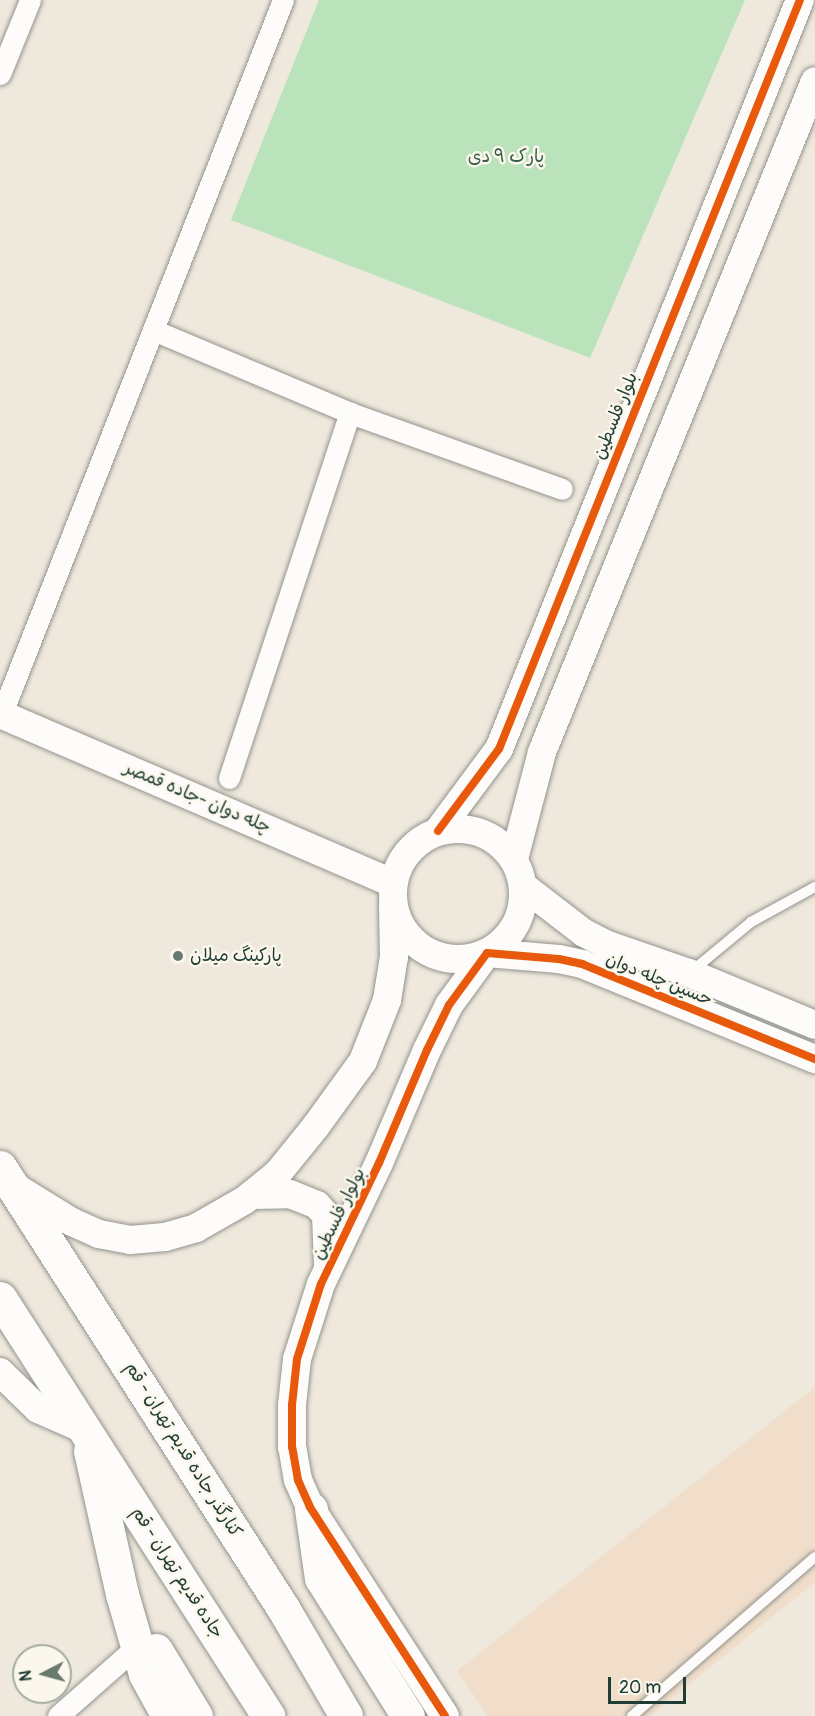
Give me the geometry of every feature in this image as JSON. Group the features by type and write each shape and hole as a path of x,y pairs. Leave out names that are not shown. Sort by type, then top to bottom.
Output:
{"highway":[{"name":"کنارگذر جاده قدیم تهران - قم","path":"8,1177 283,1608 346,1716"},
{"name":"جاده قدیم تهران - قم","path":"0,1298 268,1716"},
{"path":"86,1430 122,1594 145,1674 168,1716"},
{"path":"310,1508 321,1578 408,1716"},
{"path":"122,1594 196,1716"}],"street":[{"path":"0,74 30,0"},
{"path":"1,716 283,0"},
{"name":"بلوار فلسطین","path":"438,831 499,749 800,0"},
{"path":"514,859 542,752 815,81"},
{"path":"714,214 757,224"},
{"path":"153,330 350,413 562,489"},
{"path":"229,778 350,413"},
{"name":"چله دوان -جاده قمصر","path":"1,716 393,894"},
{"path":"8,1177 72,1222 99,1234 129,1240 165,1237 196,1228 251,1195 284,1165 363,1061 387,1000 394,957 393,894 404,856 425,837 438,831 452,828 481,832 505,848 514,859 523,886 521,910 511,932 487,953 458,960 429,952 405,933 393,894"},
{"name":"حسین چله دوان","path":"523,886 584,933 636,956 689,973 815,1025"},
{"name":"حسین چله دوان","path":"487,953 538,956 582,964 815,1059"},
{"name":"بولوار فلسطین","path":"445,1716 310,1508 298,1480 292,1447 292,1405 297,1359 328,1269 380,1163 449,1005 487,953"},
{"path":"674,1002 689,973"},
{"path":"251,1195 290,1194 317,1205 326,1215 328,1269"},
{"path":"0,1372 38,1409 86,1430"},
{"path":"58,1716 137,1646"}],"lane":[{"path":"689,973 751,922 815,887"},
{"path":"632,1716 815,1557"}],"shaded area":[{"path":"815,1387 815,1582 650,1716 488,1716 457,1671"}],"green space":[{"name":"پارک ۹ دی","path":"319,0 745,0 590,358 231,220"}],"cycle path":[{"path":"438,831 499,749 800,0"},
{"path":"445,1716 310,1507 298,1480 292,1447 292,1405 297,1359 321,1284 379,1163 427,1050 449,1005 487,953 559,959 582,964 815,1059"}],"place":[{"name":"پارکینگ میلان","path":"178,956"}]}
